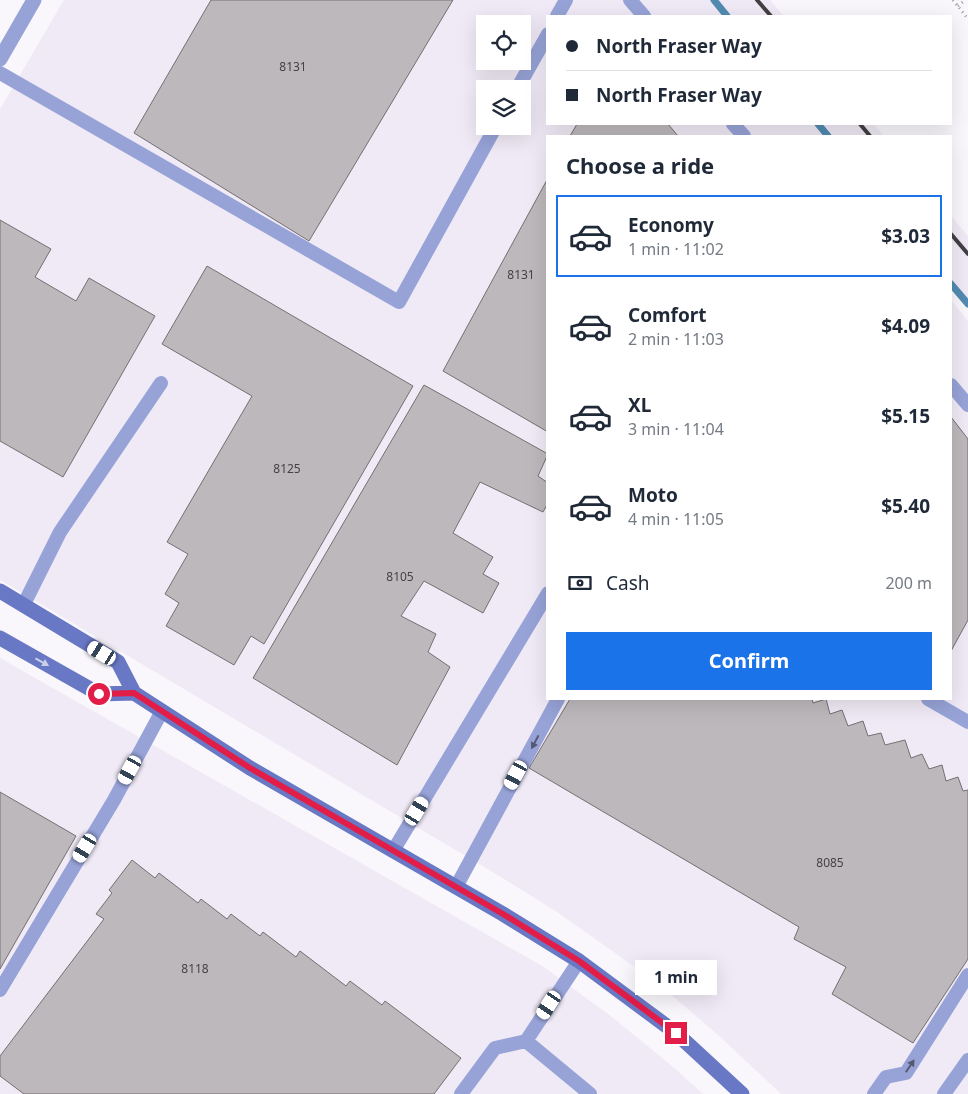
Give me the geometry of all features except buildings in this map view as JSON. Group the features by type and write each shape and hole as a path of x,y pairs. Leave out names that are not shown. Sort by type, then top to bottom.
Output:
{"street":[{"path":"0,59 34,0"},
{"path":"0,591 118,662 134,693 250,768 393,850 579,961 676,1033 742,1094"},
{"path":"0,638 99,694 134,693"}],"lane":[{"path":"558,15 566,0"},
{"path":"630,0 643,15"},
{"path":"522,80 546,38"},
{"path":"0,73 399,302 491,135"},
{"path":"734,125 743,135"},
{"path":"24,604 60,532 161,383"},
{"path":"952,386 968,405"},
{"path":"393,850 546,596"},
{"path":"456,887 557,700"},
{"path":"930,700 968,722"},
{"path":"0,990 114,800 162,711"},
{"path":"460,1094 495,1048 526,1041 579,961"},
{"path":"874,1094 886,1078 906,1073 968,974"},
{"path":"526,1041 590,1094"},
{"path":"944,1094 968,1060"}],"path":[{"path":"953,0 968,18"},
{"path":"958,6 965,0"}],"shaded area":[{"path":"64,0 716,0 728,15 546,15 546,125 814,125 822,135 546,135 546,700 952,700 952,301 968,321 968,1094 781,1094 718,1035 656,982 557,912 0,580 0,109"},
{"path":"718,0 770,0 783,15 730,15"},
{"path":"821,125 875,125 883,135 829,135"},
{"path":"952,217 968,236 968,303 952,284"},
{"path":"0,658 544,967 612,1017 703,1094 0,1094"}],"waterway":[{"path":"714,0 726,15"},
{"path":"819,125 827,135"},
{"path":"952,285 968,304"}],"railway":[{"path":"757,0 770,15"},
{"path":"861,125 869,135"},
{"path":"952,235 968,254"}],"route":[{"path":"99,694 134,693 250,768 503,914 579,961 676,1033"}]}
